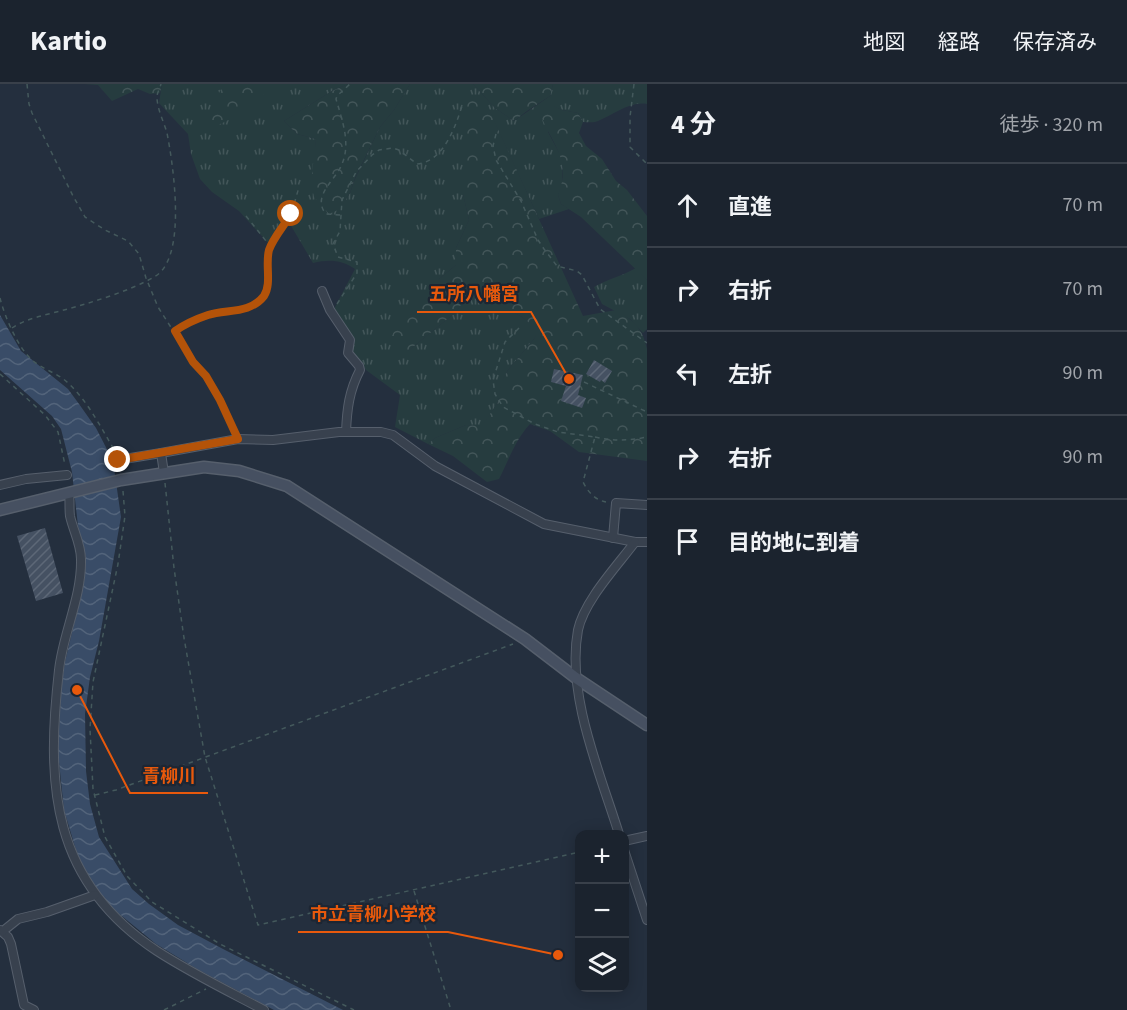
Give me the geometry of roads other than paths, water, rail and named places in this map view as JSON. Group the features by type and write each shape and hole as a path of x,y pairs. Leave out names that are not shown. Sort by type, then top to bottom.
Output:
{"street":[{"path":"322,291 350,340 348,353 360,370 351,387 346,432"},
{"path":"118,460 238,439 273,440 346,432 381,432 393,435 435,466 544,524 635,542 647,542"},
{"path":"161,453 164,473"},
{"path":"0,510 117,481 204,467 239,471 287,486 525,639 576,678 647,725"},
{"path":"0,485 26,479 67,475"},
{"path":"73,492 70,516 82,557 80,580 59,666 54,723 54,772 63,830 73,857 95,895 112,914 155,949 264,1010"},
{"path":"613,538 616,503 647,505"},
{"path":"619,830 580,709 576,678 578,629 594,596 635,542"},
{"path":"629,840 647,836"},
{"path":"629,865 647,920"},
{"path":"34,1010 24,1007 11,944 1,930 18,919 47,912 95,895"}],"water":[{"path":"0,315 21,351 68,389 96,428 113,461 121,517 85,714 86,771 90,804 99,837 132,889 178,925 343,1010 274,1010 197,969 156,944 112,908 101,897 79,860 64,810 58,752 61,689 84,582 86,558 78,526 72,472 61,429 52,416 0,370"}],"place":[{"name":"五所八幡宮","path":"569,379"},
{"name":"青柳川","path":"77,690"},
{"name":"市立青柳小学校","path":"558,955"}]}
